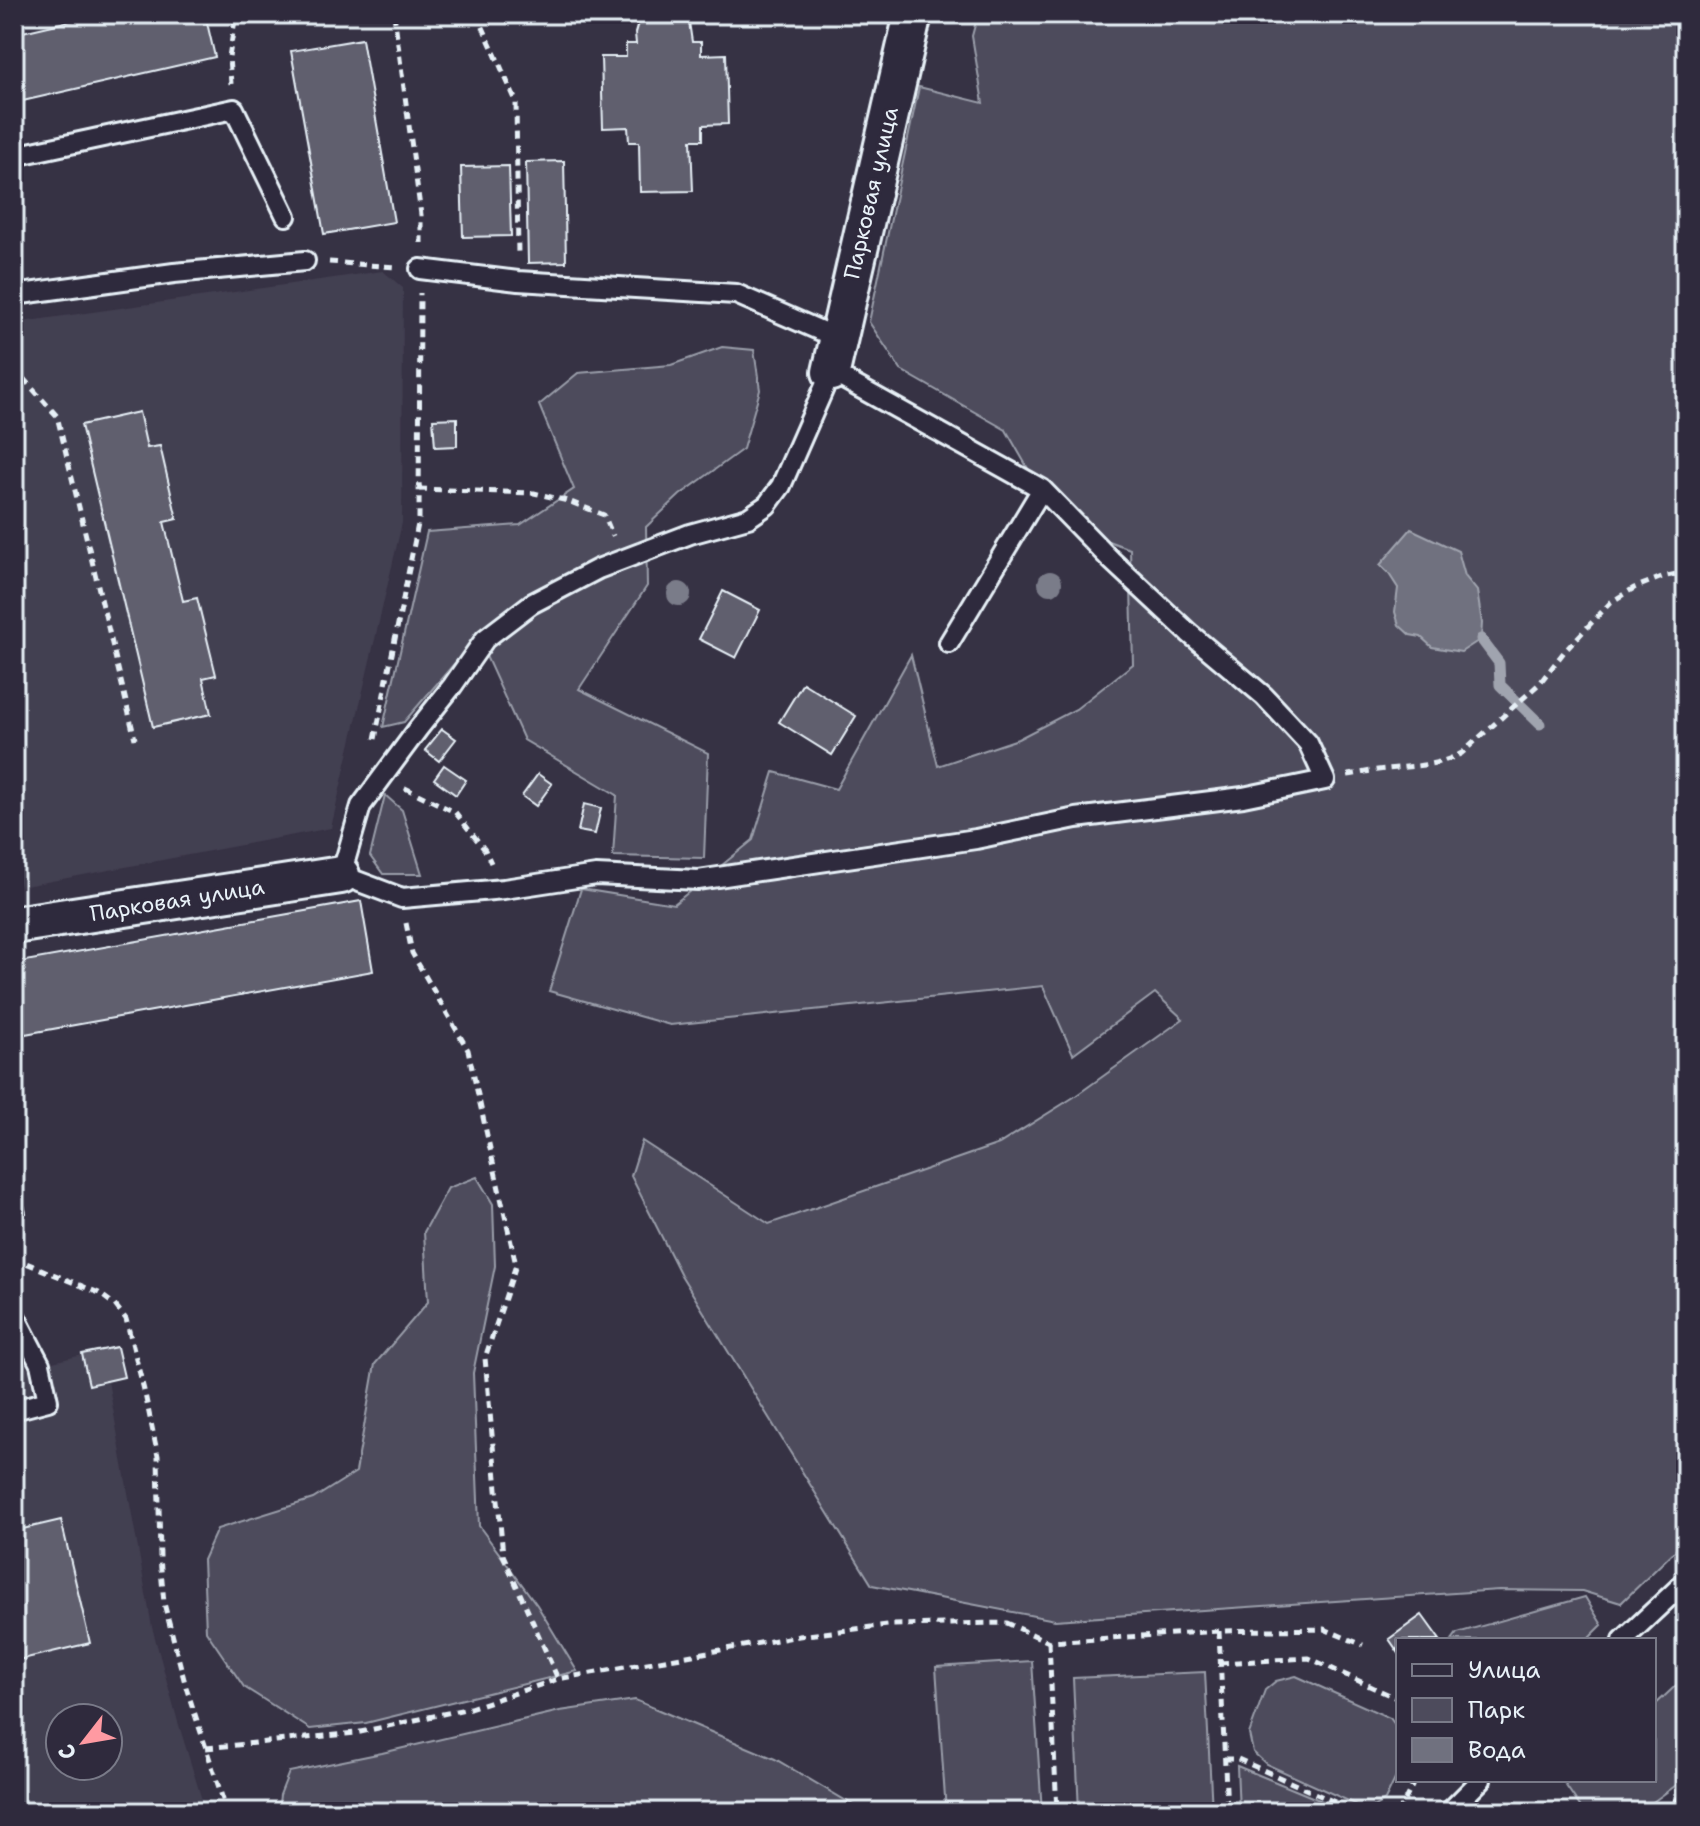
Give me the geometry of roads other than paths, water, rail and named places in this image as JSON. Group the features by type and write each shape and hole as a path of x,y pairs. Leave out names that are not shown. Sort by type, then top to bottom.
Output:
{"street":[{"name":"Парковая улица","path":"834,355 913,14"},
{"name":"Парковая улица","path":"14,925 341,875"}],"lane":[{"path":"14,156 234,109 286,216"},
{"path":"14,295 174,273 305,261"},
{"path":"420,269 518,281 736,294 834,355 1042,489 1111,560 1189,633 1264,696 1308,743 1325,780 1243,797 1076,818 976,839 698,880 596,875 504,889 402,898 341,875 361,806 485,639 531,604 598,569 690,534 748,518 767,505 781,486 834,355"},
{"path":"949,643 1042,489"},
{"path":"14,1314 40,1364 48,1401 14,1410"},
{"path":"1625,1638 1686,1581"},
{"path":"1449,1812 1479,1782"}],"water":[{"path":"1411,529 1458,551 1465,576 1477,591 1481,639 1461,652 1432,647 1399,625 1395,612 1398,588 1380,565"}],"waterway":[{"path":"1481,639 1499,663 1500,685 1540,724"}]}
